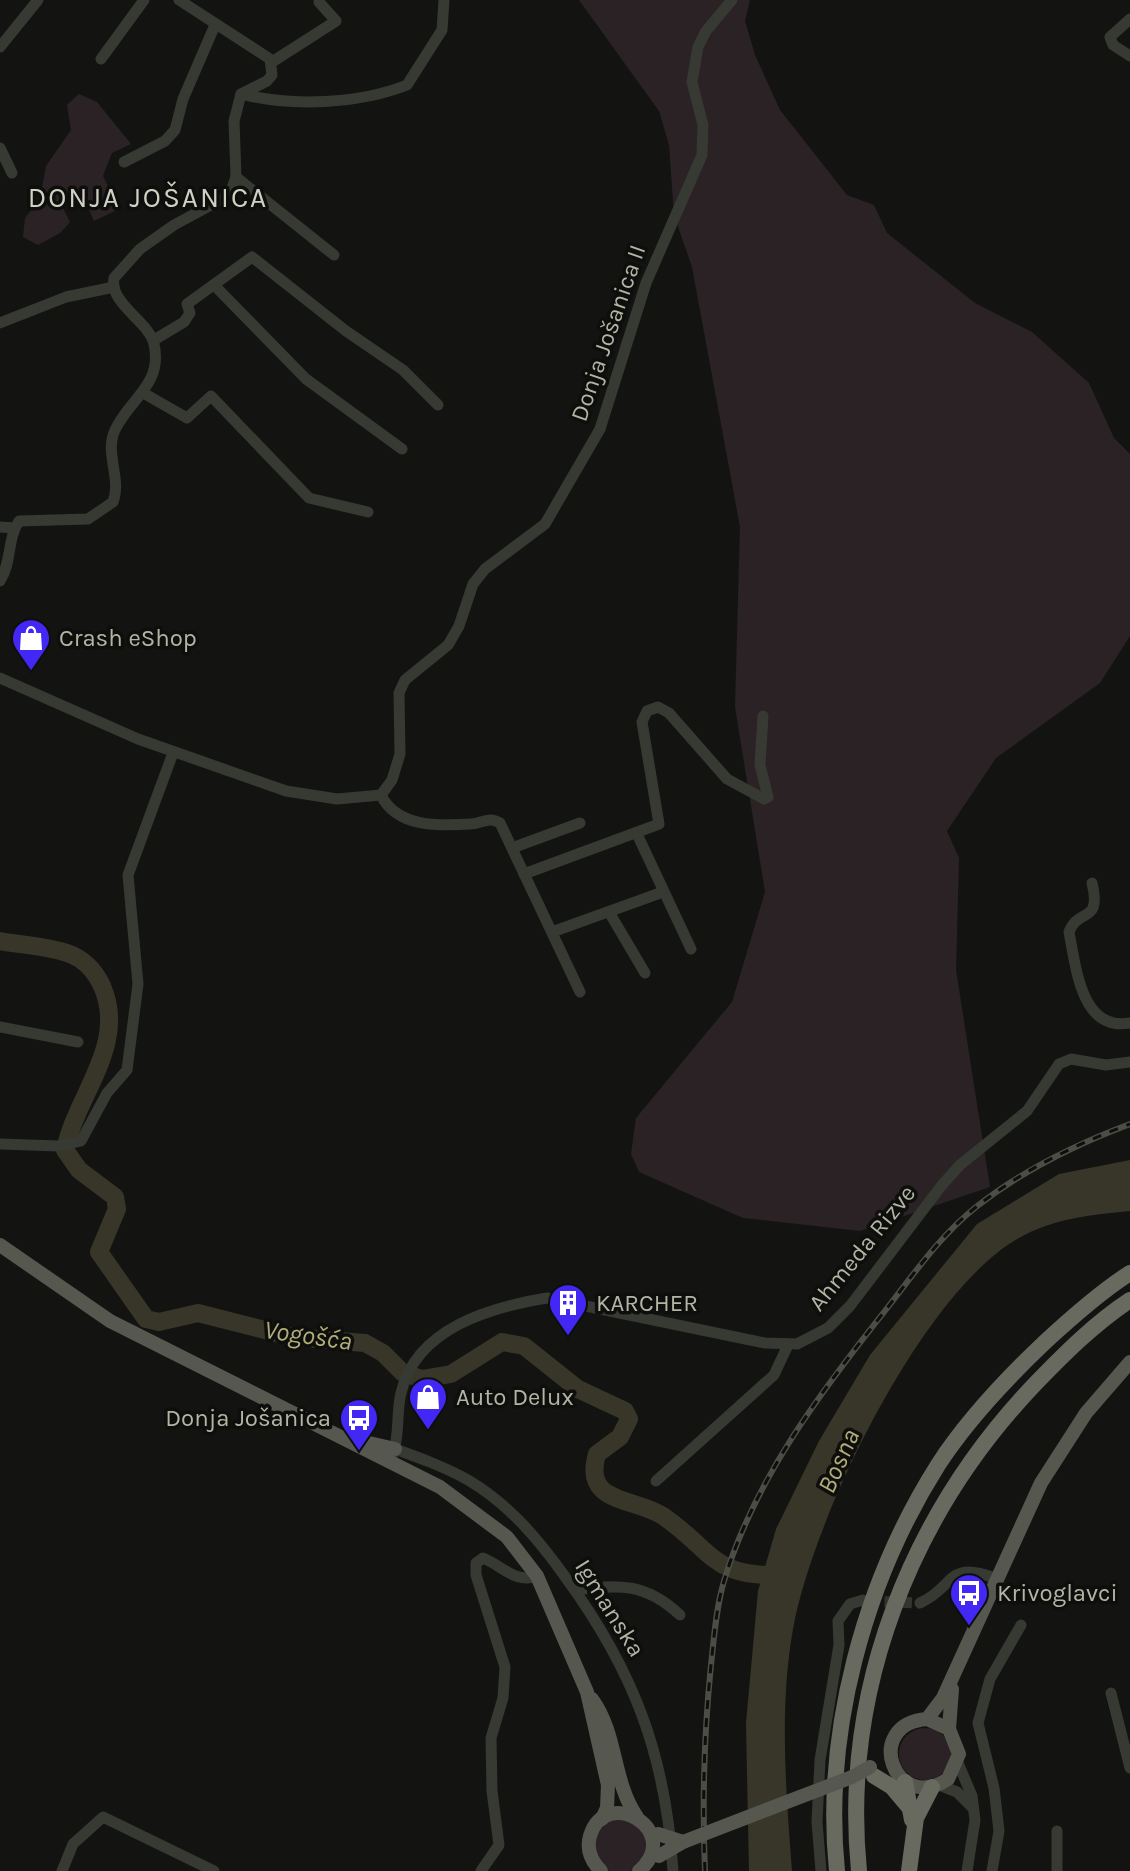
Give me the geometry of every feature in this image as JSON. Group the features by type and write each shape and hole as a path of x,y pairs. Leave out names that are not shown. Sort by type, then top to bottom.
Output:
{"highway":[{"path":"837,1871 841,1735 854,1663 872,1602 905,1526 938,1465 1007,1380 1065,1324 1130,1273"},
{"path":"859,1871 856,1792 862,1742 877,1662 903,1583 965,1466 997,1425 1062,1356 1130,1300"},
{"path":"872,1773 900,1794 911,1813"},
{"path":"902,1780 911,1813 912,1838"},
{"path":"909,1871 918,1810 936,1786"}],"main road":[{"path":"0,1245 110,1321 336,1436 392,1456 478,1513 507,1537 537,1576 587,1692 608,1785 602,1819"},
{"path":"927,1719 953,1681 995,1578 1061,1448 1086,1413 1130,1362"},
{"path":"649,1863 683,1842 852,1777 872,1773 936,1786 958,1763 958,1745 949,1729 953,1681"},
{"path":"587,1692 602,1713 625,1798 637,1817 653,1831 683,1842"},
{"path":"872,1773 900,1730 917,1720 927,1719 949,1729"},
{"path":"891,1748 891,1758 902,1780"},
{"path":"601,1871 594,1864 588,1844 595,1825 619,1813 637,1817"},
{"path":"649,1863 653,1831"}],"street":[{"path":"0,47 38,0"},
{"path":"101,59 144,0"},
{"path":"179,0 272,62"},
{"path":"241,94 301,102 367,97 407,85 442,30 444,0"},
{"name":"Donja Jošanica II","path":"381,795 392,780 400,754 399,693 405,680 448,645 459,626 473,584 485,569 545,524 600,429 646,283 702,155 703,125 692,82 698,47 706,31 732,0"},
{"path":"272,62 336,21 319,2"},
{"path":"1130,19 1110,37 1113,45 1130,56"},
{"path":"124,162 165,141 175,130 183,99 215,25"},
{"path":"0,581 8,568 19,521 88,519 108,509 117,491 112,438 129,410 145,394 157,363 154,340 116,292 114,278 140,249 174,225 224,198 236,177 234,121 241,94 267,81 272,75 272,62"},
{"path":"0,148 12,173"},
{"path":"236,177 334,255"},
{"path":"154,340 184,322 190,313 187,304 252,257 346,331 403,370 438,405"},
{"path":"214,285 306,379 402,449"},
{"path":"0,323 66,297 116,292"},
{"path":"145,394 187,418 211,396 309,498 368,512"},
{"path":"0,527 15,528"},
{"path":"0,678 173,753 286,791 319,798 351,799 381,795 402,818 420,824 469,824 496,820 580,992"},
{"path":"524,874 659,824 642,722 647,711 658,707 669,713 727,779 764,799 768,797 760,765 763,716"},
{"path":"0,1144 59,1146 87,1137 102,1101 127,1070 138,984 128,875 173,753"},
{"path":"512,848 580,823"},
{"path":"637,834 691,949"},
{"path":"1092,883 1096,902 1093,911 1071,926 1069,932 1087,1001 1091,1013 1104,1022 1130,1023"},
{"path":"552,932 663,892"},
{"path":"609,912 645,973"},
{"path":"0,1027 78,1042"},
{"name":"Ahmeda Rizve","path":"788,1345 814,1337 850,1306 942,1185 960,1165 1027,1111 1059,1064 1071,1059 1106,1065 1130,1062"},
{"path":"392,1456 403,1384 410,1368 433,1341 457,1326 515,1304 547,1298 722,1336 788,1345 774,1375 656,1481"},
{"name":"Igmanska","path":"392,1456 468,1480 500,1503 533,1535 575,1590 619,1659 649,1729 663,1782 673,1871"},
{"path":"481,1871 499,1845 492,1791 491,1738 505,1686 500,1649 476,1575 476,1563 483,1558 514,1577 527,1580 537,1576"},
{"path":"920,1603 938,1593 946,1579 957,1572 977,1571 995,1578"},
{"path":"575,1590 637,1588 662,1598 680,1615"},
{"path":"821,1871 817,1822 820,1760 839,1645 838,1621 850,1604 863,1600"},
{"path":"992,1871 999,1831 994,1788 978,1723 990,1679 1021,1625"},
{"path":"1111,1693 1130,1768"},
{"path":"958,1763 973,1808 975,1836 967,1871"},
{"path":"936,1786 957,1792 973,1808"},
{"path":"62,1871 73,1844 103,1817 214,1871"},
{"path":"1057,1831 1057,1871"}],"shaded area":[{"path":"579,0 750,0 745,21 755,55 780,110 847,195 874,205 887,233 975,303 1032,332 1089,383 1114,438 1130,454 1130,636 1100,683 996,758 947,831 959,858 956,970 990,1187 860,1231 743,1218 639,1172 631,1154 636,1118 732,1002 765,892 735,707 740,527 692,267 674,215 669,145 659,111"},
{"path":"79,94 97,102 131,144 112,153 103,176 119,209 94,221 84,198 72,193 63,208 70,222 60,233 38,245 23,237 25,218 40,199 46,166 71,130 67,105"},
{"path":"925,1728 943,1736 951,1754 943,1772 925,1780 907,1772 899,1754 907,1736"},
{"path":"620,1819 639,1827 647,1846 639,1865 620,1873 601,1865 593,1846 601,1827"}],"water":[{"name":"Bosna","path":"1130,1160 1130,1211 1087,1216 1032,1231 982,1266 945,1307 909,1357 876,1414 823,1530 804,1583 793,1629 785,1719 792,1871 749,1871 746,1723 758,1591 776,1529 819,1441 870,1355 977,1224 1059,1174"}],"waterway":[{"name":"Vogošća","path":"0,941 73,955 88,966 102,986 108,1008 109,1029 105,1049 65,1150 79,1170 115,1197 117,1209 99,1252 146,1319 159,1322 198,1313 292,1337 365,1343 383,1353 403,1373 422,1379 451,1374 502,1342 524,1346 578,1389 625,1411 629,1419 620,1437 597,1454 594,1471 597,1483 604,1491 663,1516 728,1567 761,1575 785,1575"}],"tunnel":[{"path":"868,1601 920,1603"}],"railway":[{"path":"705,1871 705,1742 717,1612 737,1543 772,1471 839,1370 918,1267 951,1230 976,1207 1031,1170 1130,1124"}],"place":[{"name":"Crash eShop","path":"31,672"},
{"name":"KARCHER","path":"568,1337"},
{"name":"Auto Delux","path":"428,1431"},
{"name":"Donja Jošanica","path":"359,1452"},
{"name":"Krivoglavci","path":"969,1627"}],"district":[{"name":"DONJA JOŠANICA","path":"148,197"}]}
